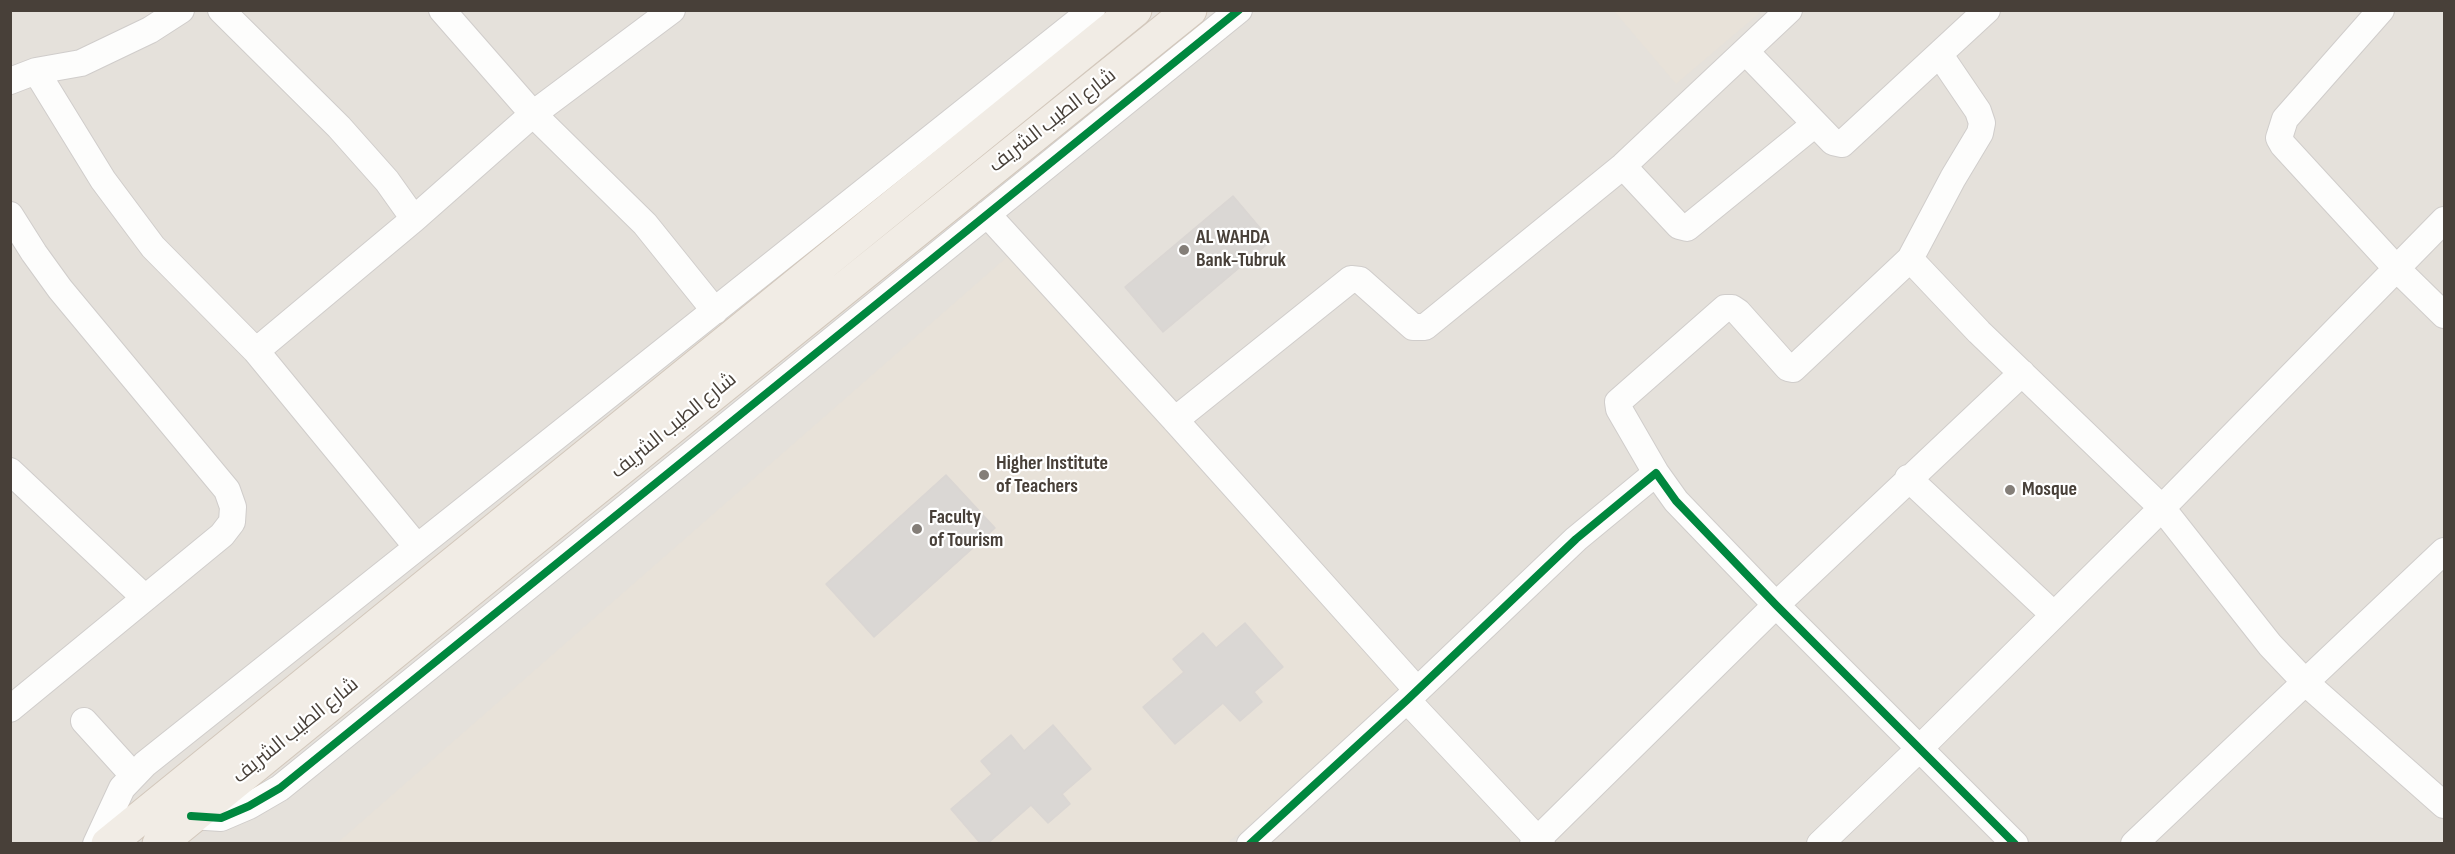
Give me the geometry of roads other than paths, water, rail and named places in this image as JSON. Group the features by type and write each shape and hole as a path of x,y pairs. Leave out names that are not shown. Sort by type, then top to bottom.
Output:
{"main road":[{"name":"شارع الطيب الشريف","path":"108,843 1135,10"},
{"name":"شارع الطيب الشريف","path":"159,843 1190,10"}],"street":[{"path":"10,81 36,71 81,63 150,30 182,10"},
{"path":"221,10 339,127 387,181 414,219"},
{"path":"442,10 533,114 645,224 715,311"},
{"path":"256,351 414,219 643,18 672,10"},
{"path":"96,843 122,788 132,775 1092,10"},
{"path":"191,816 221,818 249,806 280,788 1239,10"},
{"path":"1176,420 1351,279 1360,280 1413,327 1425,327 1623,166 1789,10"},
{"path":"1746,52 1833,142 1845,143 1987,10"},
{"path":"2381,10 2284,119 2279,138 2396,268 2445,315"},
{"path":"1940,55 1978,111 1982,123 1980,133 1910,259 1793,369 1788,368 1738,312 1732,308 1725,308 1618,402 1619,409 1656,473 1676,501 1776,605 2015,843"},
{"path":"36,71 103,180 153,247 256,351 417,547"},
{"path":"1623,166 1678,226 1687,228 1815,123"},
{"path":"10,214 60,289 231,498 233,516 228,529 10,709"},
{"path":"987,214 1176,420 1538,842 1776,605 1908,478 2022,373"},
{"path":"1820,843 1919,749 2162,508 2445,220"},
{"path":"1910,259 2022,373 2162,508 2270,645 2306,683 2445,805"},
{"path":"10,471 144,597"},
{"path":"1250,843 1412,695 1576,539 1656,473"},
{"path":"1908,478 2054,615"},
{"path":"2134,843 2445,551"},
{"path":"84,721 132,775"}],"place":[{"name":"AL WAHDA Bank-Tubruk","path":"1184,250"},
{"name":"Higher Institute of Teachers","path":"984,475"},
{"name":"Mosque","path":"2010,490"},
{"name":"Faculty of Tourism","path":"917,529"}]}
